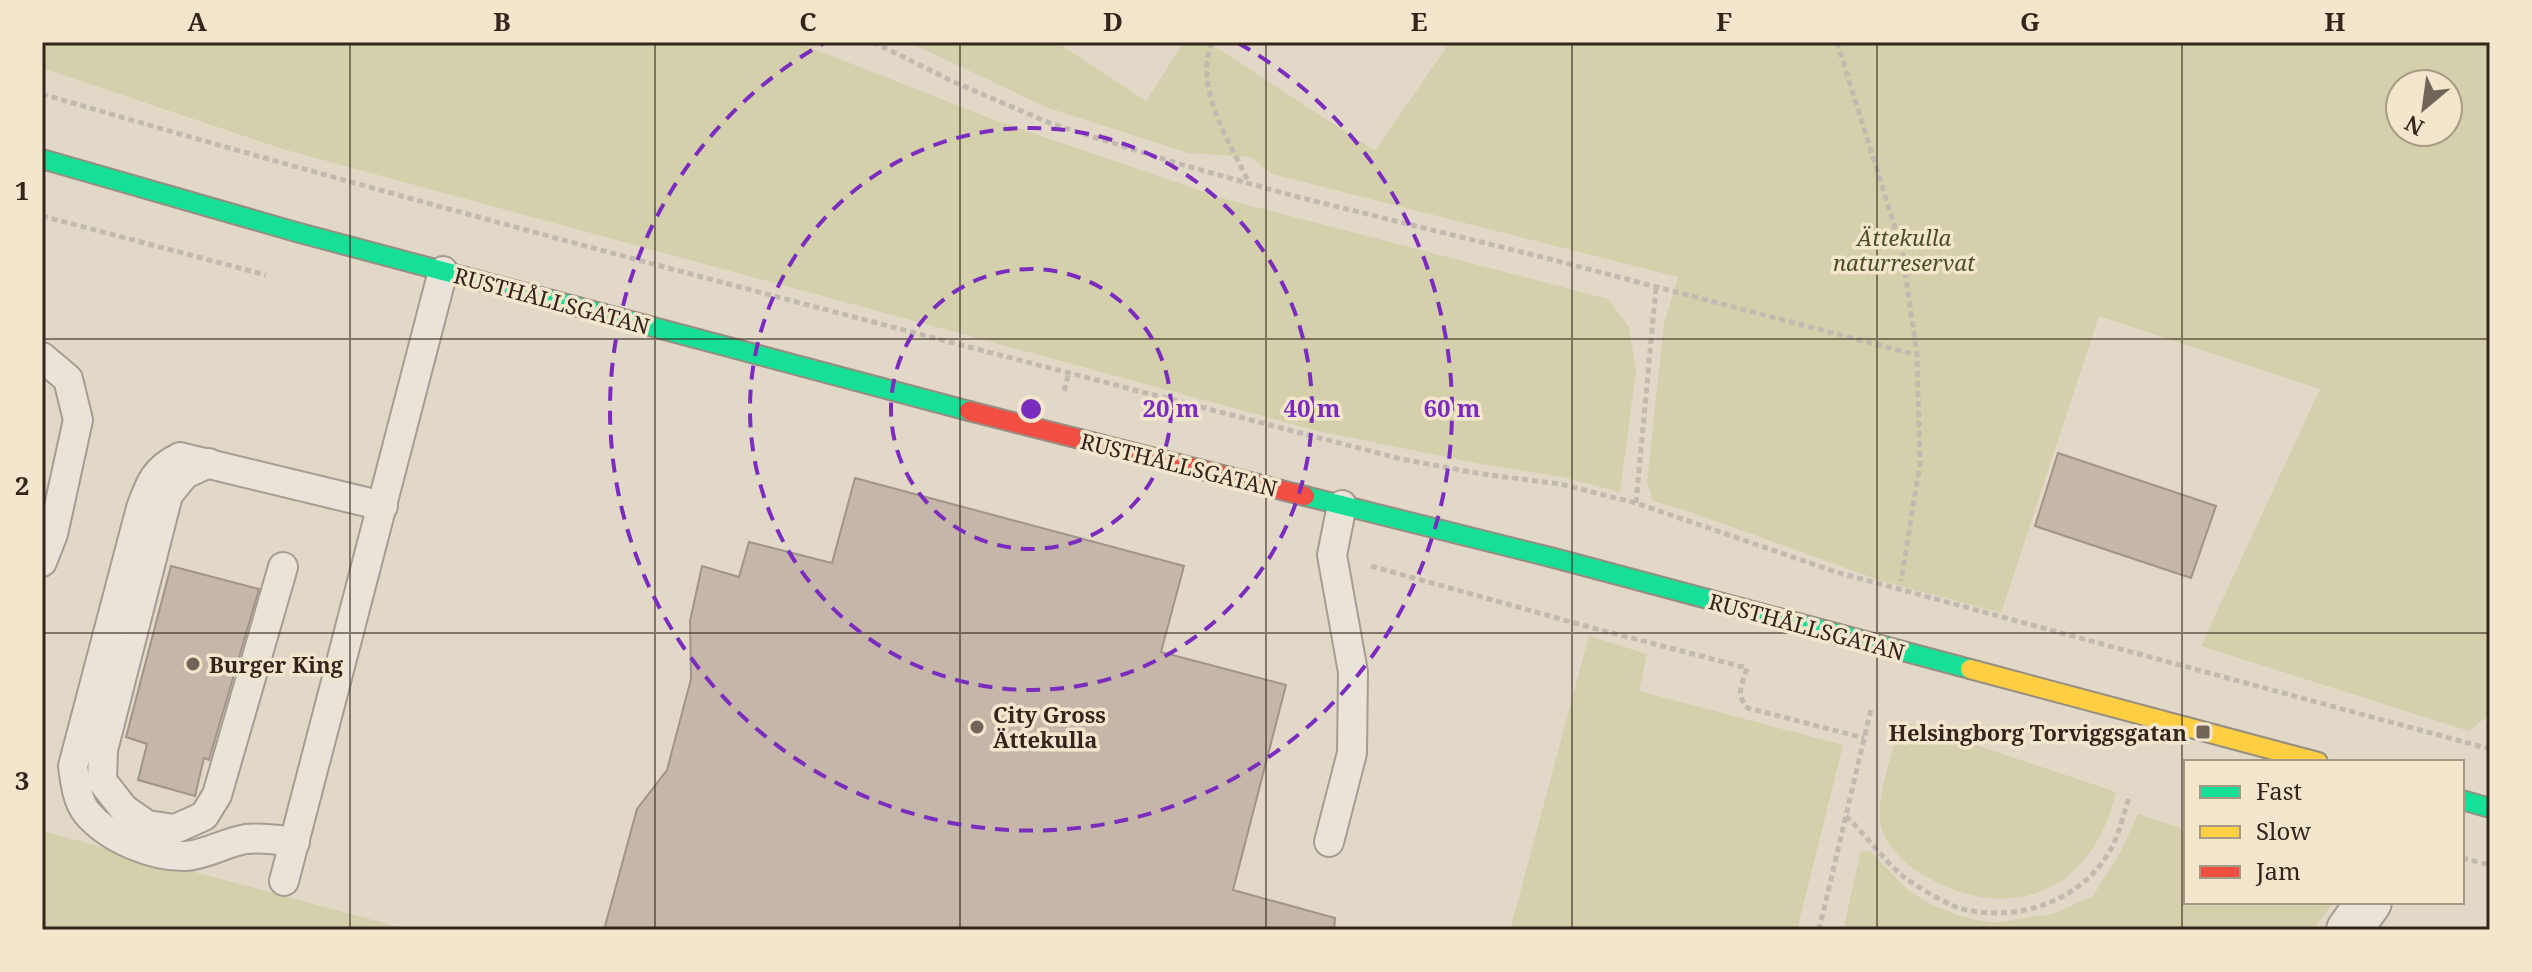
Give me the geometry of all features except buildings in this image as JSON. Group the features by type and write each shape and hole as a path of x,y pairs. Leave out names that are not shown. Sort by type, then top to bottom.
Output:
{"main road":[{"name":"RUSTHÅLLSGATAN","path":"42,159 443,271 1005,421 1558,559 2311,760"}],"street":[{"path":"2349,930 2368,904"}],"lane":[{"path":"284,881 443,271"},
{"path":"42,357 68,379 78,420 53,534 42,562"},
{"path":"295,842 244,839 190,856 164,855 108,831 86,811 76,786 73,766 149,485 163,465 180,457 383,506"},
{"path":"209,463 185,474 168,495 103,750 102,781 124,809 147,825 175,829 204,816 217,795 283,567"},
{"path":"1329,842 1352,753 1353,672 1332,555 1342,505"}],"path":[{"path":"873,42 954,82 1052,124 1249,184 1917,355"},
{"path":"1212,42 1206,58 1208,83 1216,111 1249,184"},
{"path":"1837,42 1902,250 1917,355 1920,463 1901,581"},
{"path":"42,94 291,167 589,248 1401,459 1560,484 1636,503 1836,572 2490,749"},
{"path":"1636,503 1656,287"},
{"path":"1747,668 1739,694 1748,708 1864,738"},
{"path":"1819,930 1871,709"},
{"path":"1846,816 1906,878 1958,908 2008,913 2051,902 2075,891 2111,847 2130,795"},
{"path":"2464,858 2490,865"}],"green space":[{"path":"42,42 796,42 992,119 1225,199 1608,299 1629,327 1636,371 1620,492 1562,477 1318,431 286,150 42,68"},
{"name":"Ättekulla naturreservat","path":"908,42 1056,42 1146,101 1184,42 1208,42 1375,151 1450,42 2490,42 2490,714 2469,731 2201,646 2320,389 2099,316 2001,613 1879,580 1653,501 1647,482 1664,324 1678,277 1272,174 1250,157 1189,153 1048,108"},
{"path":"1589,636 1647,654 1639,691 1843,745 1797,930 1510,930"},
{"path":"1901,720 2116,792 2105,826 2089,853 2069,875 2045,890 2018,897 1989,898 1958,891 1925,876 1903,860 1891,846 1880,821 1883,785"},
{"path":"2138,814 2184,829 2184,904 2332,904 2313,930 1843,930 1861,851 1870,851 1908,890 1932,905 1960,916 1992,923 2053,914 2093,896 2121,851"},
{"path":"42,831 410,930 42,930"}],"traffic: fast":[{"path":"42,159 296,232 969,411"},
{"path":"1305,496 1558,559 1970,669"},
{"path":"2464,801 2490,808"}],"traffic: slow":[{"path":"1970,669 2311,760"}],"traffic: jam":[{"path":"969,411 1305,496"}],"place":[{"name":"Burger King","path":"193,664"},
{"name":"City Gross Ättekulla","path":"977,727"},
{"name":"Helsingborg Torviggsgatan","path":"2203,732"}]}
